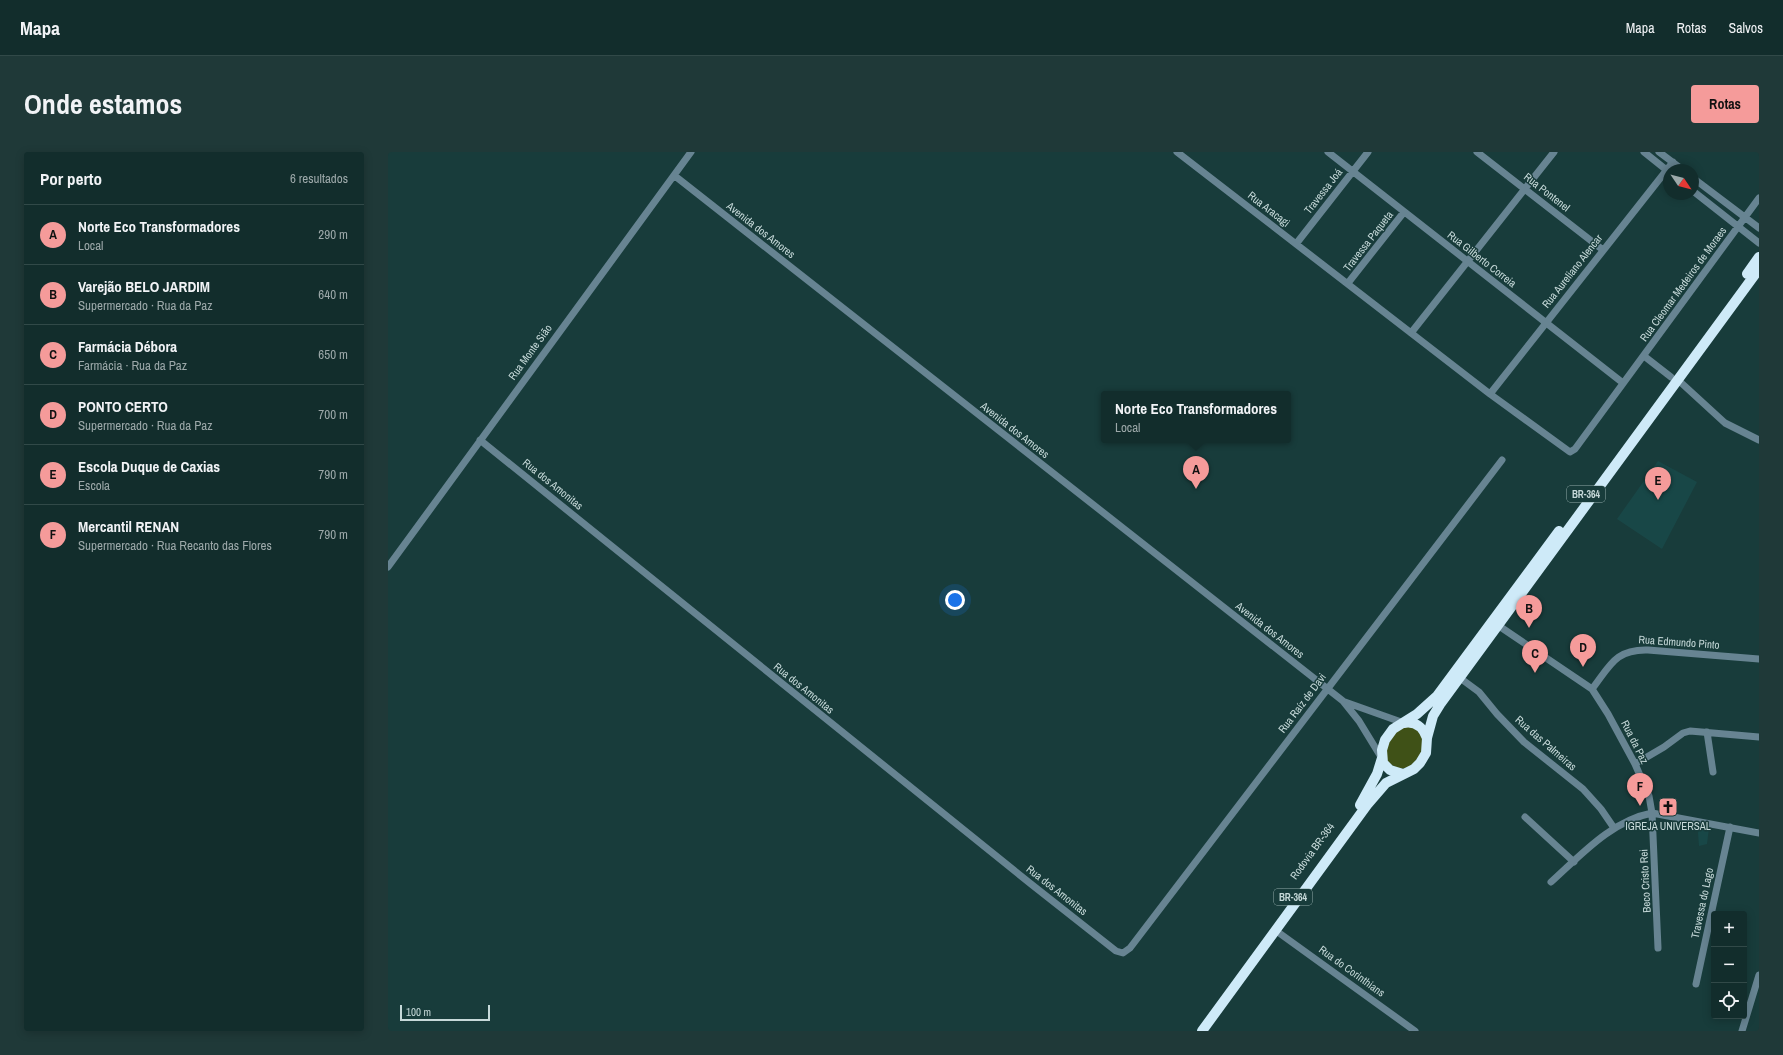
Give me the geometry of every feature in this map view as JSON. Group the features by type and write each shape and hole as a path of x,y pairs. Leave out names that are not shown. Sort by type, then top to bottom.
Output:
{"highway":[{"name":"BR-364","path":"1202,1031 1379,790 1386,783 1414,769 1420,763 1426,753 1427,738 1433,716 1499,626 1759,257"},
{"name":"BR-364","path":"1382,758 1385,740 1393,729 1404,723 1438,696 1674,378 1759,269"},
{"path":"1404,723 1413,723 1420,727 1424,731 1427,738"},
{"path":"1382,758 1385,766 1390,770 1403,774"},
{"name":"Rodovia BR-364","path":"1195,1031 1359,806 1377,774 1382,758"}],"street":[{"name":"Rua Monte Sião","path":"388,567 691,152"},
{"name":"Rua Aracagi","path":"1179,152 1348,283"},
{"name":"Rua Gilberto Correia","path":"1328,152 1623,383"},
{"name":"Travessa Joá","path":"1296,244 1368,152"},
{"name":"Rua Pontenel","path":"1477,152 1602,250"},
{"path":"1411,333 1554,152"},
{"path":"1644,152 1663,167"},
{"path":"1659,152 1676,164"},
{"name":"Avenida dos Amores","path":"674,176 1343,701 1359,721 1382,758"},
{"name":"Rua Aureliano Alencar","path":"1490,394 1602,250 1663,177"},
{"path":"1699,182 1759,228"},
{"path":"1699,196 1759,243"},
{"name":"Rua Cleomar Medeiros de Moraes","path":"1623,383 1759,198"},
{"name":"Travessa Paqueta","path":"1348,283 1404,212"},
{"path":"1348,283 1490,394 1567,451 1571,452 1575,449 1623,383"},
{"path":"1644,356 1674,378 1725,423 1759,440"},
{"name":"Rua dos Amonitas","path":"480,440 1116,951"},
{"name":"Rua Raíz de Davi","path":"1116,951 1123,953 1130,948 1502,460"},
{"name":"Rua da Paz","path":"1499,626 1592,690 1608,714 1635,764 1649,796 1652,813"},
{"name":"Rua Edmundo Pinto","path":"1592,690 1617,658 1630,651 1648,650 1759,659"},
{"name":"Rua das Palmeiras","path":"1460,678 1479,692 1524,742 1583,789 1601,809 1614,828"},
{"name":"Avenida dos Amores","path":"1343,701 1404,723"},
{"path":"1635,764 1664,747 1683,733 1690,731 1759,738"},
{"path":"1707,732 1712,772"},
{"path":"1551,882 1614,828 1638,817 1652,813 1759,833"},
{"name":"Beco Cristo Rei","path":"1652,813 1658,948"},
{"path":"1525,817 1574,862"},
{"name":"Travessa do Lago","path":"1696,984 1730,827"},
{"name":"Rua do Corinthians","path":"1275,930 1415,1031"},
{"path":"1742,1031 1759,975"}],"shaded area":[{"path":"1658,461 1697,482 1662,549 1617,519"},
{"path":"1700,826 1709,828 1707,844 1699,846 1698,833"}],"green space":[{"path":"1412,726 1423,735 1423,752 1406,768 1398,768 1386,760 1386,744 1397,728"}],"place":[{"name":"Norte Eco Transformadores","path":"1196,489"},
{"name":"Escola Duque de Caxias","path":"1658,500"},
{"name":"Varejão BELO JARDIM","path":"1529,628"},
{"name":"PONTO CERTO","path":"1583,667"},
{"name":"Farmácia Débora","path":"1535,673"},
{"name":"Mercantil RENAN","path":"1640,806"},
{"name":"IGREJA UNIVERSAL","path":"1668,807"}]}
